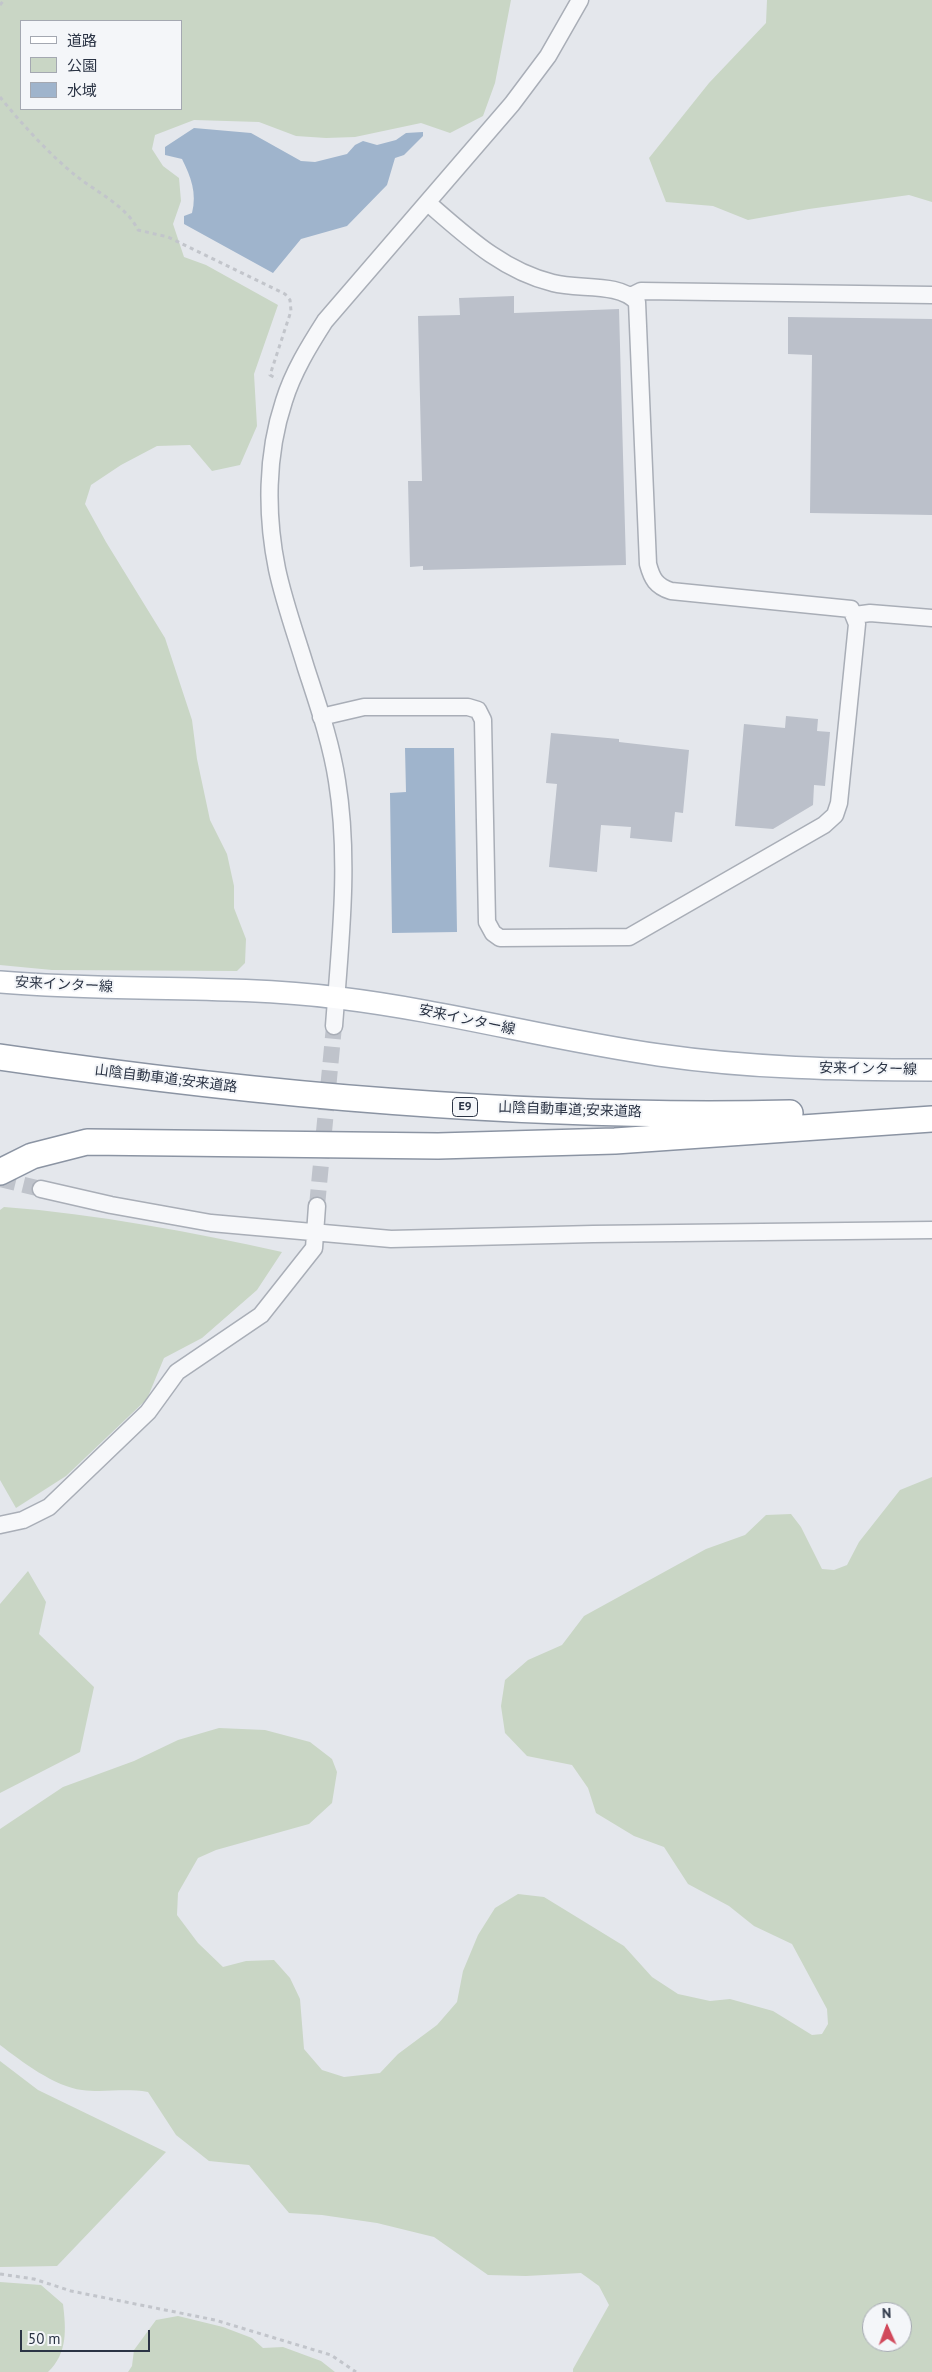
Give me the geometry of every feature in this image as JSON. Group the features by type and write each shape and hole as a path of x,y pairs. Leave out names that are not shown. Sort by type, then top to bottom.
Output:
{"highway":[{"name":"山陰自動車道;安来道路","path":"0,1057 116,1074 296,1094 459,1106 627,1113 770,1114 932,1110"},
{"path":"0,1172 32,1156 87,1142 438,1146 615,1141 932,1119"}],"main road":[{"name":"安来インター線","path":"0,982 54,987 255,990 336,997 404,1006 519,1031 659,1055 725,1063 836,1070 932,1070"}],"street":[{"path":"334,1026 341,914 343,832 337,780 321,717 278,570 270,514 270,482 274,441 283,402 309,346 325,321 392,240 428,203 512,104 548,56 580,0"},
{"path":"321,717 364,708 468,707 478,710 483,720 487,922 493,933 500,938 629,937 824,825 835,815 839,803 857,624 851,609 671,591 661,588 652,579 648,564 637,302 620,290 580,288 552,283 522,273 484,252 428,203"},
{"path":"631,296 641,291 932,295"},
{"path":"855,615 870,613 932,618"},
{"path":"41,1189 111,1205 211,1223 391,1239 593,1234 932,1230"},
{"path":"0,1525 23,1520 49,1507 148,1412 177,1372 261,1315 314,1248 317,1206"}],"path":[{"path":"0,5 4,0"},
{"path":"0,97 11,112 74,174 133,218 138,230 168,237 285,294 290,300 291,311 270,375 290,387"},
{"path":"0,2274 34,2279 72,2291 215,2320 331,2355 356,2372"}],"green space":[{"path":"0,0 511,0 495,83 483,116 450,133 421,123 355,137 326,138 296,136 259,122 194,120 155,135 152,149 163,166 179,178 181,201 173,224 184,257 206,265 278,305 254,374 257,426 240,465 212,471 190,445 157,446 121,465 91,485 85,504 165,638 192,720 197,759 210,820 227,854 234,886 234,908 246,939 245,963 237,971 52,970 0,965"},
{"path":"767,0 932,0 932,202 909,195 809,209 748,220 713,206 666,202 649,158 709,83 766,23"},
{"path":"4,1207 74,1214 144,1225 282,1252 257,1290 202,1338 164,1358 147,1399 66,1476 16,1508 0,1480 0,1210"},
{"path":"932,1477 932,2372 573,2372 609,2305 599,2286 581,2273 526,2276 488,2275 434,2237 377,2223 322,2215 289,2213 249,2165 209,2161 176,2135 148,2092 130,2090 90,2091 72,2088 50,2079 0,2045 0,1829 63,1787 134,1761 178,1740 219,1728 265,1730 310,1742 332,1759 337,1772 332,1803 309,1824 216,1850 198,1858 178,1893 177,1915 198,1943 223,1967 246,1961 274,1960 290,1978 300,1999 304,2049 322,2070 344,2077 380,2073 398,2054 437,2025 457,2002 463,1971 478,1935 495,1908 518,1894 544,1897 624,1946 652,1977 678,1994 710,2001 730,1999 773,2011 812,2035 822,2034 828,2024 827,2009 792,1944 754,1926 729,1906 688,1884 664,1847 634,1836 596,1813 588,1788 572,1765 527,1756 505,1733 501,1706 505,1680 528,1660 562,1645 584,1616 706,1549 745,1535 766,1515 791,1514 801,1527 822,1569 834,1570 847,1565 859,1542 900,1490"},
{"path":"28,1571 46,1602 39,1634 94,1687 80,1752 0,1793 0,1604"},
{"path":"0,2061 38,2090 166,2152 57,2266 0,2267"},
{"path":"0,2282 41,2285 63,2304 64,2340 55,2365 48,2372 0,2372"},
{"path":"178,2316 223,2327 252,2338 263,2348 283,2347 321,2361 335,2372 128,2372 132,2366 134,2350 156,2320"}],"water":[{"path":"194,128 251,133 301,161 315,162 347,154 355,145 363,141 377,145 396,140 406,133 423,132 423,136 404,155 395,158 387,185 347,226 301,239 273,273 184,224 184,216 192,213 194,199 192,185 182,159 165,155 165,147"},
{"path":"405,748 454,748 457,932 392,933 390,793 406,792"}],"building":[{"path":"514,296 514,313 619,309 626,565 423,570 423,566 410,567 408,481 422,481 418,316 460,315 459,298"},
{"path":"788,317 932,319 932,515 810,513 812,355 788,354"},
{"path":"786,716 818,719 817,731 830,732 825,786 814,785 813,805 773,829 735,826 744,724 785,728"},
{"path":"551,733 619,739 619,742 689,750 683,813 675,812 672,842 630,838 631,827 601,825 597,872 549,867 557,784 546,783"}],"tunnel":[{"path":"317,1206 334,1026"},
{"path":"0,1179 41,1189"}]}
